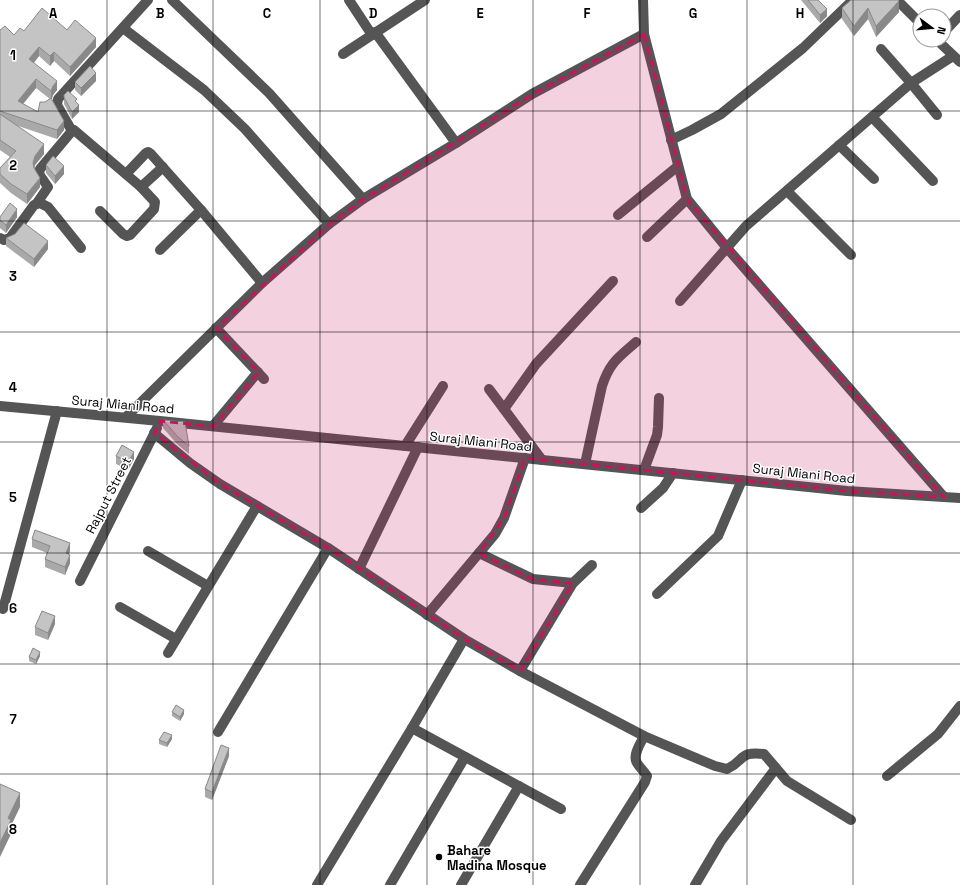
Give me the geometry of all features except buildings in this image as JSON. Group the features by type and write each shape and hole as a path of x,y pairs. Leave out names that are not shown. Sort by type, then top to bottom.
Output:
{"street":[{"path":"100,211 123,234 127,236 130,235 154,209 155,202 141,187 76,131 72,131 57,105 58,100 148,0"},
{"path":"172,0 269,93 362,199"},
{"path":"349,0 456,142"},
{"path":"344,54 425,0"},
{"path":"642,0 644,34 687,199 727,248 944,497"},
{"path":"671,140 721,114 803,48 853,0"},
{"path":"902,2 912,14"},
{"path":"952,24 960,15"},
{"path":"123,28 204,90 239,123 329,224"},
{"path":"126,417 262,283 329,224 362,199 532,94 644,34"},
{"path":"680,301 746,226 911,83 957,59 945,48"},
{"path":"882,49 937,115"},
{"path":"872,117 933,181"},
{"path":"0,238 4,240 10,238 48,187 39,174 40,169 72,131"},
{"path":"839,145 874,179"},
{"path":"126,174 148,152 201,210 262,283"},
{"path":"618,214 678,166"},
{"path":"141,187 163,167"},
{"path":"787,191 851,255"},
{"path":"647,237 687,199"},
{"path":"37,203 48,207 81,248"},
{"path":"160,250 201,210"},
{"path":"504,409 536,364 613,281"},
{"path":"213,426 261,376 216,328"},
{"path":"585,464 606,374 613,361 636,342"},
{"path":"404,446 443,386"},
{"path":"489,389 542,460"},
{"path":"644,470 657,435 659,398"},
{"name":"Suraj Miani Road","path":"0,407 160,420 418,448 847,491 960,498"},
{"path":"3,609 58,411"},
{"name":"Rajput Street","path":"80,581 160,420"},
{"path":"154,434 190,464 328,548 464,640 644,736 727,769 746,754 752,752 764,754 787,781 851,820"},
{"path":"360,569 418,448"},
{"path":"427,615 495,534 504,518 525,458"},
{"path":"641,508 663,488 673,473"},
{"path":"657,594 718,536 742,480"},
{"path":"168,653 257,506"},
{"path":"218,732 328,548"},
{"path":"148,551 208,586"},
{"path":"479,553 533,579 573,583"},
{"path":"520,671 573,583 592,565"},
{"path":"120,607 176,640"},
{"path":"317,885 464,640"},
{"path":"887,776 938,734 960,706"},
{"path":"412,728 561,809"},
{"path":"580,885 645,782 647,776 636,762 635,757 644,736"},
{"path":"390,885 465,757"},
{"path":"695,885 721,841 776,768"},
{"path":"461,885 519,786"}],"highlighted area":[{"path":"644,34 687,199 944,497 847,491 525,458 504,518 479,553 533,579 573,583 520,671 464,639 328,548 220,484 154,433 160,421 213,426 258,372 216,328 329,224 363,199 532,94"}],"place":[{"name":"Bahare Madina Mosque","path":"439,857"}]}
